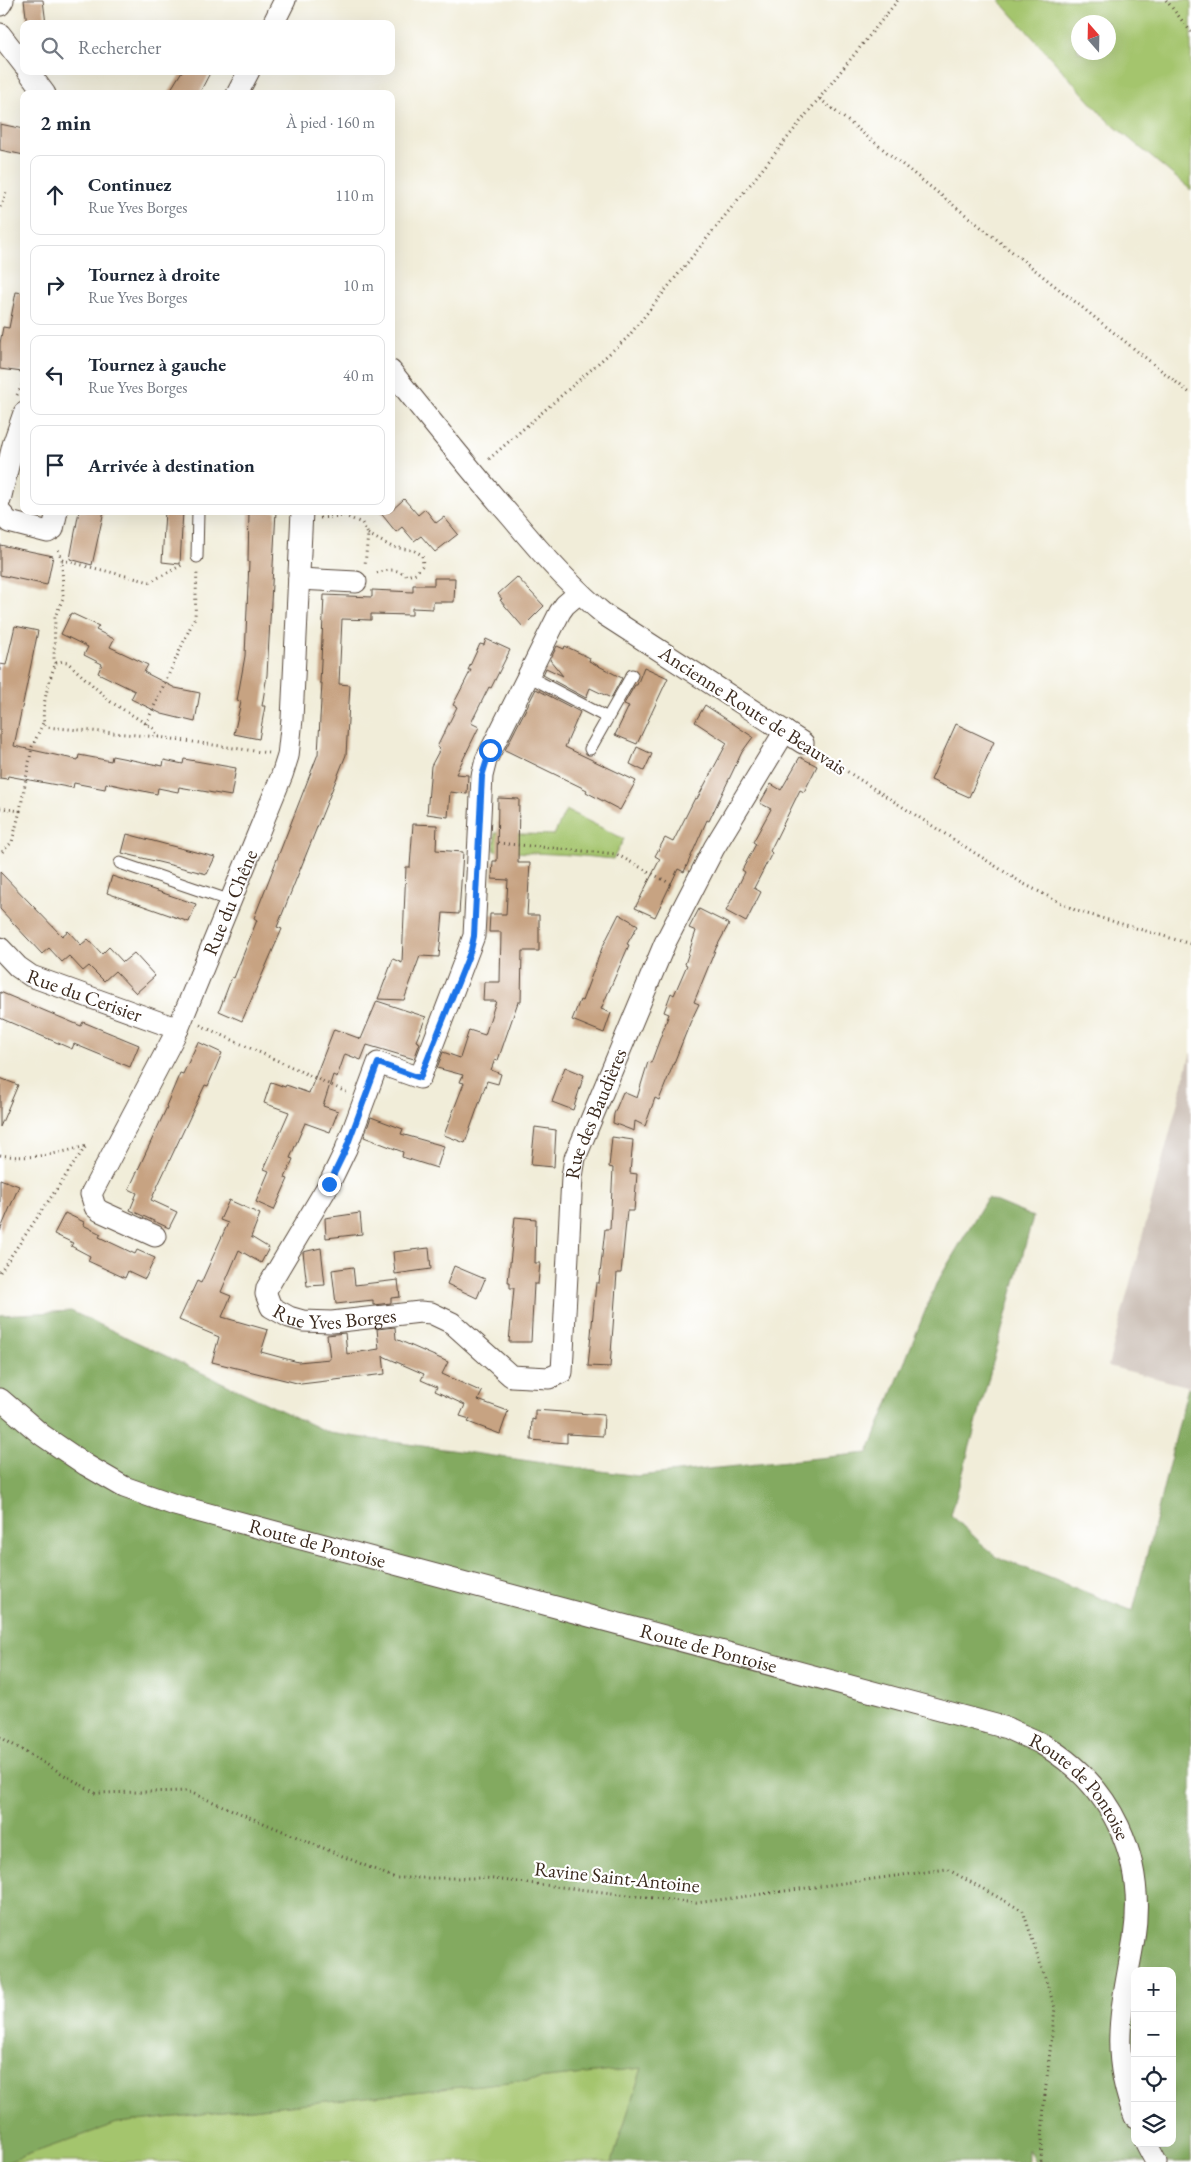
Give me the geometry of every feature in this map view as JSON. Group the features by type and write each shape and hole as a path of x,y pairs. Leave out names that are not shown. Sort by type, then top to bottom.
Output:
{"street":[{"path":"0,5 3,0"},
{"path":"275,20 285,0"},
{"path":"0,34 20,61"},
{"path":"31,75 42,90"},
{"path":"239,90 247,75"},
{"name":"Ancienne Route de Beauvais","path":"395,376 475,475 540,551 579,592 605,615 803,743"},
{"path":"0,500 13,445 20,425"},
{"path":"0,512 9,522 54,521"},
{"name":"Rue du Chêne","path":"155,1236 100,1211 95,1207 91,1194 181,1023 288,756 292,719 302,515"},
{"path":"299,579 363,576"},
{"name":"Rue Yves Borges","path":"420,1312 317,1323 289,1317 271,1307 267,1301 267,1288 329,1184 346,1149 378,1063 420,1078 471,950 474,936 482,776 486,760 560,612 579,592"},
{"name":"Rue des Baudières","path":"420,1312 431,1313 452,1323 511,1376 549,1378 562,1372 572,1177 575,1158 665,943 714,848 785,731"},
{"name":"Rue du Cerisier","path":"0,948 18,967 31,976 181,1023"},
{"name":"Route de Pontoise","path":"0,1399 42,1435 116,1483 175,1505 997,1726 1042,1744 1072,1767 1094,1788 1122,1831 1132,1857 1136,1886 1136,1911 1118,2040 1122,2077 1131,2105"},
{"path":"1148,2147 1156,2162"}],"lane":[{"path":"197,557 198,515"},
{"path":"590,749 606,717 632,675"},
{"path":"528,676 606,717"},
{"path":"120,863 231,901"}],"path":[{"path":"475,475 488,460 627,338 898,0"},
{"path":"1166,0 1191,32"},
{"path":"820,99 1191,394"},
{"path":"0,207 8,190"},
{"path":"344,515 362,523 368,534 392,547 413,550 422,556 424,565 416,573 407,576 399,570 387,570 363,576 368,534"},
{"path":"0,854 12,842 32,747 43,723 43,713 56,663 54,660 55,616 63,598 62,560 54,521"},
{"path":"62,560 150,582 197,557 195,617 146,724"},
{"path":"56,663 67,662 111,702 156,730 159,737"},
{"path":"43,723 46,727 159,737 288,756"},
{"name":"Ancienne Route de Beauvais","path":"803,743 1022,883 1077,911 1191,944"},
{"path":"0,808 20,811"},
{"path":"480,843 616,854 690,894"},
{"path":"181,1023 363,1100"},
{"path":"0,1155 34,1157 58,1154 86,1146 0,1272"},
{"name":"Ravine Saint-Antoine","path":"0,1737 95,1793 187,1791 394,1878 484,1878 696,1903 947,1869 1024,1911 1055,2008 1044,2103 1041,2162"}],"shaded area":[{"path":"1191,1052 1191,1387 1108,1366"}],"green space":[{"path":"999,0 1191,0 1191,190 1107,120"},
{"path":"566,810 624,839 613,859 494,851 495,833 554,835"},
{"path":"987,1198 1033,1217 951,1515 995,1556 1133,1611 1188,1387 1191,1388 1191,2162 1035,2162 1028,2149 1028,2162 612,2162 642,2068 117,2123 7,2162 0,2162 0,1315 71,1311 329,1433 637,1476 868,1453 936,1284"},
{"path":"642,2068 612,2162 7,2162 117,2123"}],"building":[{"path":"24,0 43,0 46,20 26,20"},
{"path":"180,75 209,75 201,90 170,90"},
{"path":"0,124 20,128 20,154 0,150"},
{"path":"16,292 20,292 20,372 0,369 0,343 3,327 9,328"},
{"path":"404,499 418,515 425,509 436,523 444,517 458,534 435,552 421,536 414,541 402,527 396,532 382,515 395,515 395,507"},
{"path":"78,515 103,515 92,565 70,559"},
{"path":"165,515 183,515 180,564 162,562"},
{"path":"249,515 276,515 267,675 262,706 265,706 259,739 234,734 241,702 237,701 245,656"},
{"path":"0,545 53,556 47,585 0,575"},
{"path":"517,577 544,606 523,627 500,600 502,599 498,594"},
{"path":"434,578 455,578 454,602 433,602 433,609 412,608 412,615 371,614 371,620 342,619 339,684 350,685 346,755 277,927 282,929 242,1021 219,1011 257,920 254,918 318,754 324,595 372,597 372,590 413,592 413,585 434,585"},
{"path":"71,613 99,626 96,630 114,639 110,647 148,665 144,672 175,688 200,693 195,722 162,714 131,699 135,691 98,673 102,664 84,655 88,647 61,634"},
{"path":"15,626 38,631 14,746 78,760 79,755 111,761 112,756 163,766 164,760 183,764 184,759 236,768 231,796 179,787 178,792 158,788 157,794 106,783 105,789 74,783 73,788 8,776 7,779 0,778 0,664 6,665"},
{"path":"486,639 510,650 471,723 479,727 456,774 468,775 467,794 450,792 448,817 427,814 431,766 440,749 437,747 457,707 453,705 471,670 468,670 480,644 484,645"},
{"path":"557,646 564,649 565,646 590,658 589,661 622,678 611,698 590,688 586,698 543,675 546,668 563,676 550,660"},
{"path":"644,667 668,678 637,744 615,735 629,706 624,704 635,685 637,685"},
{"path":"536,689 580,712 565,747 636,781 620,810 586,792 587,790 505,750"},
{"path":"705,705 753,737 742,752 709,821 707,820 684,872 678,869 655,917 635,908 660,859 655,856 665,838 673,842 695,798 697,799 727,743 695,722"},
{"path":"956,724 994,742 969,797 931,780"},
{"path":"637,747 652,754 644,771 630,764"},
{"path":"800,757 817,766 804,792 800,790 770,851 772,853 754,888 761,892 746,922 726,911 745,872 742,870 756,844 753,842 771,809 760,803 771,784 781,790"},
{"path":"498,798 519,799 518,863 530,863 527,915 539,915 539,951 522,951 521,1002 518,1002 498,1060 495,1059 491,1070 501,1074 498,1084 487,1081 465,1143 444,1135 464,1083 460,1082 463,1075 437,1068 443,1052 460,1058 469,1030 485,1035 496,1001 483,1001 484,982 500,982 501,932 489,932 490,914 506,914 508,880 492,879 493,861 497,861"},
{"path":"413,824 437,825 436,850 463,852 459,914 443,913 439,957 420,956 404,1000 378,999 393,959 402,963 406,867 410,867"},
{"path":"127,834 215,857 207,874 122,853"},
{"path":"0,872 62,936 68,931 81,945 88,939 102,954 109,947 123,962 134,953 155,976 136,993 115,971 104,981 89,966 83,971 69,956 62,962 49,948 42,954 0,909"},
{"path":"112,876 196,904 189,922 107,893"},
{"path":"699,909 729,924 716,948 694,1002 699,1004 659,1100 655,1098 645,1126 635,1121 634,1131 613,1123 614,1114 623,1092 637,1098 648,1062 651,1063 669,1014 664,1012 671,993 674,995 687,965 685,964 696,931 689,928"},
{"path":"619,914 638,925 627,944 629,945 601,1009 611,1013 604,1033 572,1020 580,1000 582,1001 602,948"},
{"path":"0,992 81,1026 83,1022 139,1045 130,1067 74,1044 72,1049 0,1018"},
{"path":"377,1001 426,1017 416,1041 420,1043 414,1059 367,1045 361,1060 345,1054 337,1077 333,1075 323,1106 338,1111 330,1132 305,1123 290,1158 293,1159 285,1178 288,1179 274,1210 256,1202 269,1171 264,1169 289,1112 264,1103 271,1082 309,1093 334,1029 361,1039"},
{"path":"198,1042 222,1053 208,1086 205,1085 151,1200 177,1212 169,1228 130,1210 137,1193 129,1189 167,1107 180,1073 183,1074"},
{"path":"565,1067 584,1075 573,1110 552,1102"},
{"path":"0,1078 18,1085 0,1127"},
{"path":"371,1117 403,1129 401,1134 444,1146 437,1168 402,1157 403,1152 364,1137"},
{"path":"535,1127 556,1130 554,1167 531,1165"},
{"path":"612,1137 633,1140 630,1173 637,1174 634,1211 627,1211 621,1273 617,1273 610,1367 588,1366 596,1283 599,1283 605,1229 610,1229 613,1168 609,1167"},
{"path":"0,1179 19,1186 0,1231"},
{"path":"229,1200 260,1214 251,1237 269,1248 261,1263 239,1250 221,1292 231,1296 222,1317 268,1330 261,1352 298,1362 330,1359 327,1335 345,1333 347,1354 379,1349 377,1329 395,1327 396,1339 448,1362 442,1374 482,1392 478,1400 508,1411 500,1434 468,1422 470,1419 460,1416 465,1405 435,1391 437,1387 421,1380 424,1374 383,1356 385,1374 301,1384 212,1362 219,1337 179,1320 197,1281 201,1283 228,1223 220,1220"},
{"path":"65,1213 84,1222 83,1225 101,1234 99,1237 135,1254 137,1250 155,1258 145,1279 128,1271 125,1278 88,1261 90,1256 71,1246 73,1243 54,1234"},
{"path":"360,1213 362,1234 326,1238 325,1218"},
{"path":"515,1217 536,1219 535,1263 540,1263 538,1284 534,1284 531,1342 509,1342 514,1288 510,1288 510,1282 508,1282"},
{"path":"321,1248 325,1285 307,1286 303,1252"},
{"path":"429,1248 431,1269 395,1274 393,1252"},
{"path":"454,1266 485,1279 477,1298 447,1284"},
{"path":"353,1267 355,1285 398,1280 400,1297 391,1298 391,1303 373,1305 373,1300 336,1304 332,1270"},
{"path":"535,1410 604,1415 603,1436 567,1434 567,1443 531,1440 532,1419 535,1420"}],"route":[{"path":"329,1184 346,1149 378,1063 420,1078 471,950 476,920 482,776 490,750"}]}
